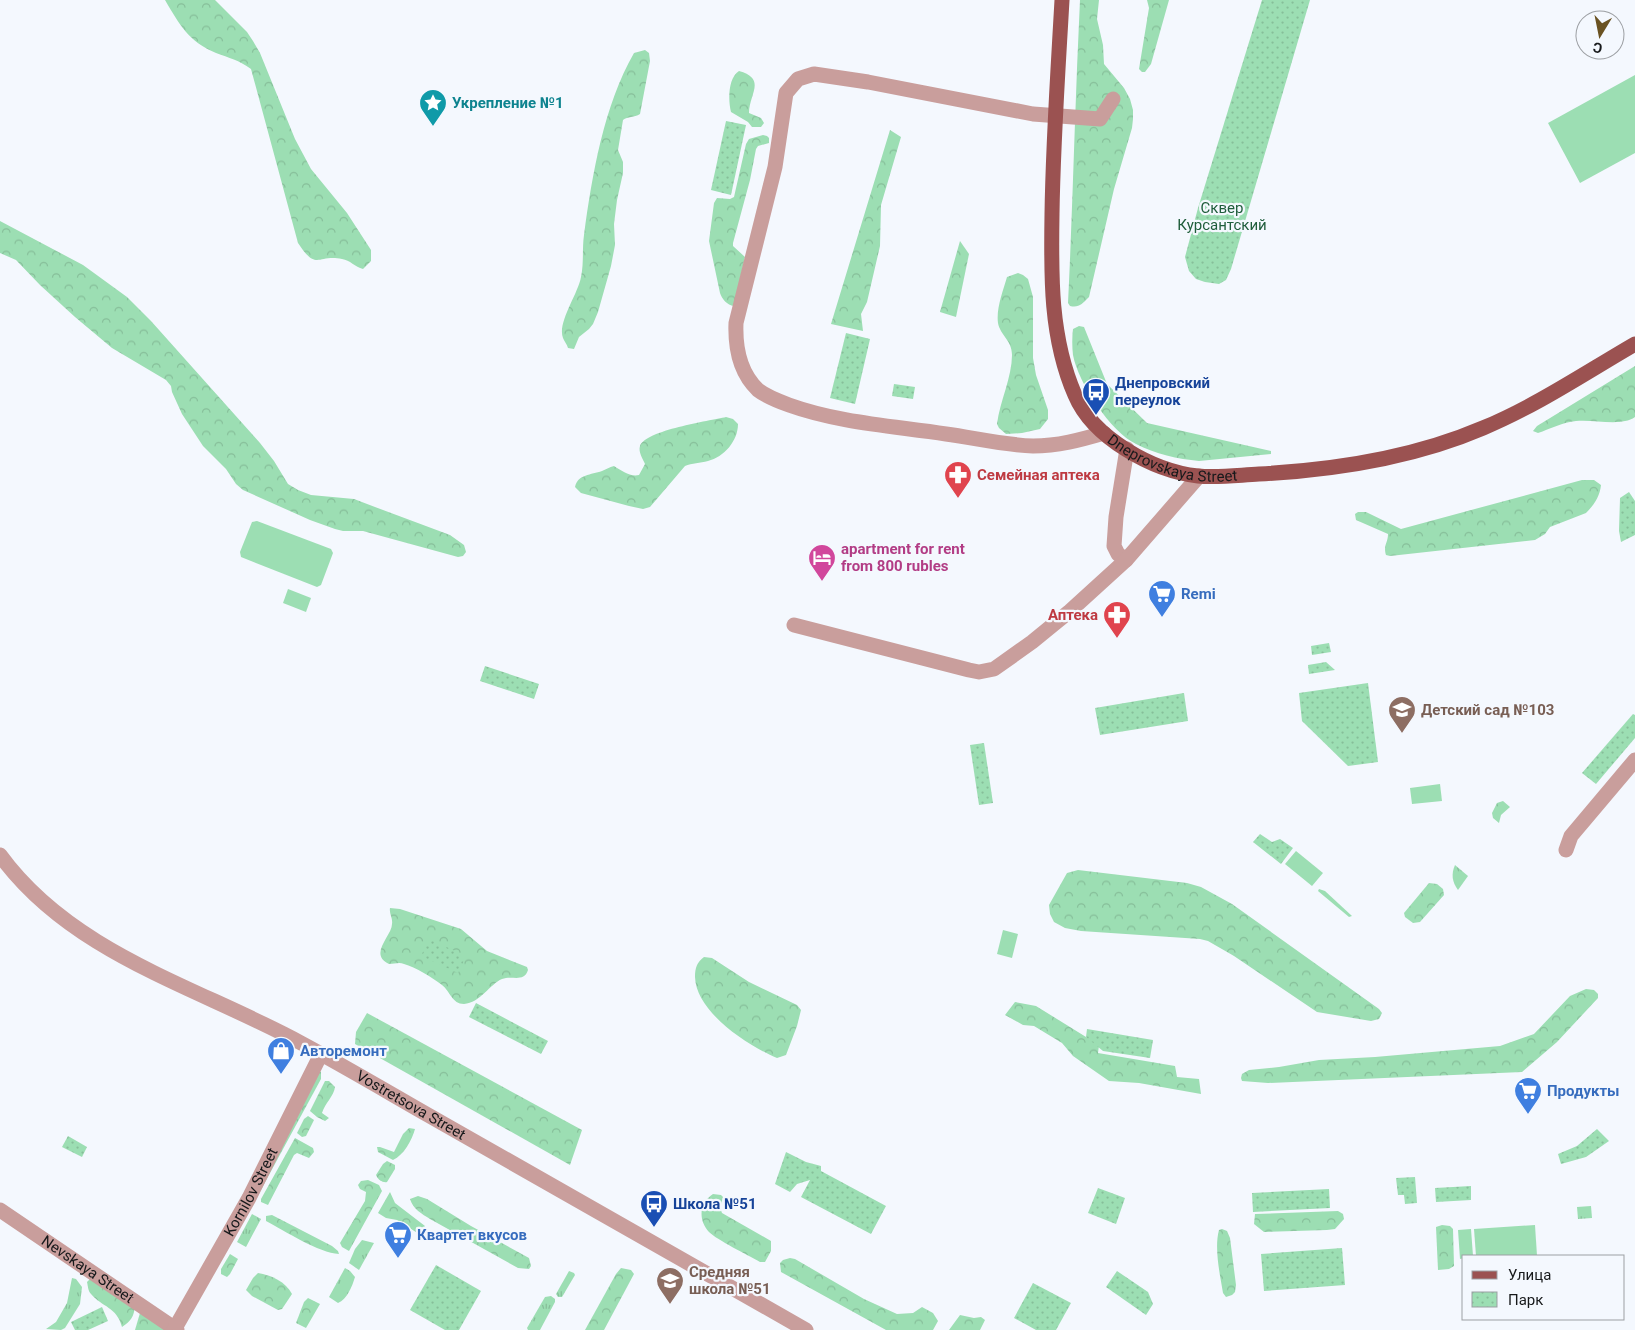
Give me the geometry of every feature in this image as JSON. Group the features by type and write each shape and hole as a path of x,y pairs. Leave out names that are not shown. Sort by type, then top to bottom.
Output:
{"main road":[{"name":"Dneprovskaya Street","path":"1062,0 1055,116 1051,264 1054,316 1063,362 1075,397 1091,420 1104,433 1127,449 1166,470 1198,476 1291,473 1388,459 1482,429 1521,411 1635,344"}],"street":[{"path":"1104,433 1072,443 1031,446 874,424 822,414 771,398 751,382 741,364 736,341 736,324 775,167 786,93 798,79 814,74 868,82 1033,114 1100,119 1113,99"},
{"path":"1126,560 1118,554 1114,546 1116,517 1127,449"},
{"path":"794,625 956,667 987,672 994,669 1057,622 1082,601 1126,560 1198,476"},
{"path":"1566,850 1571,836 1635,760"},
{"name":"Vostretsova Street","path":"0,855 12,872 31,892 61,917 96,942 321,1054 806,1330"},
{"name":"Kornilov Street","path":"175,1330 248,1198 321,1054"},
{"name":"Nevskaya Street","path":"0,1210 175,1330"}],"green space":[{"path":"165,0 215,0 247,32 260,53 295,139 311,169 347,213 371,250 371,261 363,269 342,259 314,259 304,252 298,243 251,69 238,61 207,49 192,38 180,24"},
{"path":"1080,0 1099,0 1097,19 1103,45 1104,64 1124,88 1130,99 1133,119 1114,189 1089,297 1080,305 1070,306 1068,303"},
{"path":"1147,0 1169,0 1151,64 1145,72 1142,72 1139,69 1149,8"},
{"name":"Сквер Курсантский","path":"1262,0 1310,0 1231,269 1226,280 1219,284 1205,282 1196,279 1189,271 1185,257 1198,208"},
{"path":"645,50 649,53 650,61 640,114 623,120 618,150 623,162 623,173 617,200 614,224 615,245 611,266 593,324 579,337 574,349 568,348 563,338 563,325 581,277 587,212 601,141 607,118 624,73 634,53"},
{"path":"739,71 752,78 754,83 749,113 761,118 764,123 761,127 752,127 748,122 731,112 729,96 731,84 735,74"},
{"path":"1635,75 1635,153 1580,183 1548,123"},
{"path":"726,121 746,125 731,195 711,190"},
{"path":"890,130 901,137 881,205 880,246 867,302 861,314 863,331 831,324"},
{"path":"763,135 769,138 769,143 758,146 756,149 750,180 733,243 733,246 745,257 734,306 725,301 720,293 709,241 714,203 717,198 730,199 734,197 746,144 749,139"},
{"path":"0,221 83,265 127,297 151,321 260,443 288,484 311,495 354,499 450,535 464,545 466,552 463,556 458,557 363,531 335,529 243,490 236,484 226,469 203,446 182,414 171,386 166,380 112,348 40,285 16,260 0,253"},
{"path":"960,241 969,254 956,317 940,312"},
{"path":"1018,273 1028,279 1033,297 1033,358 1036,375 1048,410 1048,419 1040,429 1006,434 997,424 1010,372 1012,355 1010,345 999,327 998,312 1007,277"},
{"path":"1079,326 1084,327 1107,384 1147,423 1271,451 1271,454 1199,461 1175,457 1143,448 1126,438 1106,418 1081,379 1072,349 1073,329"},
{"path":"846,333 870,339 855,404 830,398"},
{"path":"1635,366 1635,417 1622,422 1571,422 1538,433 1533,431 1537,426"},
{"path":"894,384 915,387 913,399 892,396"},
{"path":"726,417 733,419 738,424 736,436 725,452 714,459 685,466 650,507 643,509 629,506 581,493 575,487 582,477 614,466 623,472 639,475 645,464 640,453 640,446 645,440 665,431"},
{"path":"1582,480 1594,480 1601,485 1598,497 1592,507 1586,513 1550,527 1545,534 1535,540 1390,556 1386,555 1385,552 1388,534 1356,520 1355,514 1366,512 1401,529"},
{"path":"1629,492 1635,501 1635,535 1621,542 1619,531 1620,498"},
{"path":"257,521 331,549 333,553 321,585 317,587 241,557 240,552 252,522"},
{"path":"288,589 311,598 306,612 283,603"},
{"path":"1329,643 1331,652 1312,655 1311,646"},
{"path":"1326,662 1335,670 1309,674 1308,665"},
{"path":"485,666 539,684 534,699 480,681"},
{"path":"1368,683 1378,762 1348,766 1302,721 1299,693"},
{"path":"1184,693 1188,721 1100,735 1095,708"},
{"path":"1633,714 1635,715 1635,738 1596,784 1582,773"},
{"path":"984,743 993,803 979,805 970,745"},
{"path":"1440,784 1442,801 1412,804 1410,788"},
{"path":"1503,801 1510,807 1501,815 1499,823 1493,818 1492,813 1497,803"},
{"path":"1260,834 1272,842 1280,839 1293,848 1281,864 1253,842"},
{"path":"1296,851 1323,873 1312,886 1285,864"},
{"path":"1455,865 1468,876 1458,890 1453,878"},
{"path":"1078,870 1187,883 1201,887 1232,904 1382,1013 1379,1019 1371,1021 1317,1012 1234,956 1208,941 1081,931 1065,928 1054,922 1050,914 1049,905 1067,873"},
{"path":"1429,883 1437,884 1443,889 1444,895 1420,922 1413,923 1405,917 1404,913"},
{"path":"1319,889 1325,891 1352,916 1349,917 1318,891"},
{"path":"390,908 400,909 461,929 487,951 527,967 528,970 521,978 506,978 498,981 470,1003 457,1002 442,985 424,973 404,964 389,964 383,960 381,950 392,924"},
{"path":"1003,930 1018,934 1012,958 997,954"},
{"path":"429,939 466,956 458,973 421,956"},
{"path":"704,957 712,958 749,982 797,1005 801,1010 786,1055 777,1058 765,1053 739,1036 714,1015 704,1003 695,977 697,966"},
{"path":"1586,989 1594,990 1598,994 1598,998 1557,1042 1522,1072 1268,1083 1242,1081 1241,1078 1242,1074 1249,1070 1319,1060 1500,1046 1534,1034 1570,996"},
{"path":"1015,1002 1036,1006 1099,1045 1098,1053 1175,1066 1177,1077 1199,1079 1201,1094 1139,1083 1109,1081 1073,1056 1062,1043 1034,1026 1023,1025 1005,1015"},
{"path":"476,1003 548,1041 541,1054 469,1017"},
{"path":"367,1013 582,1130 570,1165 355,1044 356,1032"},
{"path":"1087,1029 1153,1040 1150,1058 1103,1051 1086,1037"},
{"path":"318,1070 321,1072 321,1079 257,1197"},
{"path":"325,1081 329,1081 335,1087 322,1113 329,1118 325,1121 310,1111"},
{"path":"308,1116 314,1120 306,1136 302,1137 297,1133 304,1119"},
{"path":"409,1128 415,1129 412,1138 397,1158 393,1160 378,1152 377,1147 394,1152 403,1134"},
{"path":"1597,1129 1609,1141 1586,1157 1561,1164 1558,1154 1577,1146"},
{"path":"68,1136 87,1147 82,1157 62,1147"},
{"path":"295,1138 313,1148 314,1152 309,1158 297,1153 294,1155 268,1205 261,1202 261,1199"},
{"path":"786,1152 806,1162 821,1166 821,1171 886,1206 871,1234 801,1197 810,1180 797,1184 790,1192 775,1184"},
{"path":"387,1161 395,1165 395,1169 387,1182 384,1182 379,1180 376,1175"},
{"path":"1415,1177 1417,1203 1405,1204 1404,1195 1398,1195 1396,1178"},
{"path":"368,1180 379,1185 382,1191 349,1251 342,1247 340,1243 365,1201 366,1192 360,1189 358,1185 361,1181"},
{"path":"1471,1186 1471,1200 1436,1202 1435,1188"},
{"path":"1098,1188 1125,1198 1116,1224 1088,1213"},
{"path":"1329,1189 1330,1208 1253,1212 1252,1193"},
{"path":"390,1192 395,1203 425,1226 419,1234 397,1220 386,1218 378,1213"},
{"path":"713,1194 723,1197 720,1208 722,1213 771,1241 771,1251 765,1262 760,1262 725,1243 705,1227 702,1217 703,1207 708,1198"},
{"path":"418,1196 427,1199 529,1258 531,1266 529,1269 518,1268 430,1219 418,1211 411,1203 410,1199"},
{"path":"1591,1206 1592,1218 1578,1219 1577,1207"},
{"path":"1338,1211 1343,1214 1344,1219 1335,1229 1264,1232 1254,1224 1255,1214"},
{"path":"252,1214 261,1219 246,1247 237,1242"},
{"path":"272,1215 332,1246 339,1254 312,1246 266,1221 266,1216"},
{"path":"1442,1225 1450,1226 1453,1229 1454,1266 1449,1269 1438,1270 1436,1227"},
{"path":"1535,1225 1537,1255 1476,1255 1474,1229"},
{"path":"1471,1229 1473,1255 1462,1255 1462,1258 1460,1259 1458,1230"},
{"path":"1219,1230 1227,1231 1230,1238 1236,1285 1235,1292 1226,1297 1223,1293 1217,1253"},
{"path":"362,1240 374,1243 359,1270 349,1263 355,1249"},
{"path":"1342,1248 1345,1285 1264,1291 1261,1254"},
{"path":"230,1254 238,1259 227,1277 221,1274 221,1269"},
{"path":"790,1258 795,1259 864,1299 897,1314 913,1313 922,1307 933,1313 938,1321 933,1330 886,1330 781,1272 780,1263"},
{"path":"436,1265 481,1291 459,1330 445,1330 410,1310"},
{"path":"345,1268 355,1277 347,1296 338,1303 329,1297"},
{"path":"621,1268 631,1270 634,1274 604,1330 585,1330 616,1274"},
{"path":"569,1271 575,1275 562,1297 558,1297 556,1294"},
{"path":"1117,1271 1148,1292 1153,1304 1146,1315 1106,1287"},
{"path":"258,1273 278,1280 292,1294 282,1309 278,1310 252,1296 246,1290"},
{"path":"72,1278 76,1279 82,1287 80,1304 65,1328 61,1330 46,1329 56,1322 67,1303"},
{"path":"91,1278 135,1305 134,1313 128,1323 122,1327 117,1315 90,1293 87,1282"},
{"path":"1033,1283 1071,1303 1056,1330 1036,1330 1014,1318"},
{"path":"551,1296 555,1299 555,1302 540,1330 528,1330 527,1328 545,1297"},
{"path":"308,1298 320,1304 306,1328 296,1323 304,1302"},
{"path":"102,1307 108,1321 88,1330 75,1330 71,1322"},
{"path":"140,1313 171,1330 135,1330"},
{"path":"960,1315 974,1318 981,1317 985,1320 980,1330 949,1330"}],"place":[{"name":"Укрепление №1","path":"433,127"},
{"name":"Днепровский переулок","path":"1096,416"},
{"name":"Семейная аптека","path":"958,499"},
{"name":"apartment for rent from 800 rubles","path":"822,582"},
{"name":"Remi","path":"1162,618"},
{"name":"Аптека","path":"1117,639"},
{"name":"Детский сад №103","path":"1402,734"},
{"name":"Авторемонт","path":"281,1075"},
{"name":"Продукты","path":"1528,1115"},
{"name":"Школа №51","path":"654,1228"},
{"name":"Квартет вкусов","path":"398,1259"},
{"name":"Средняя школа №51","path":"670,1305"}]}
